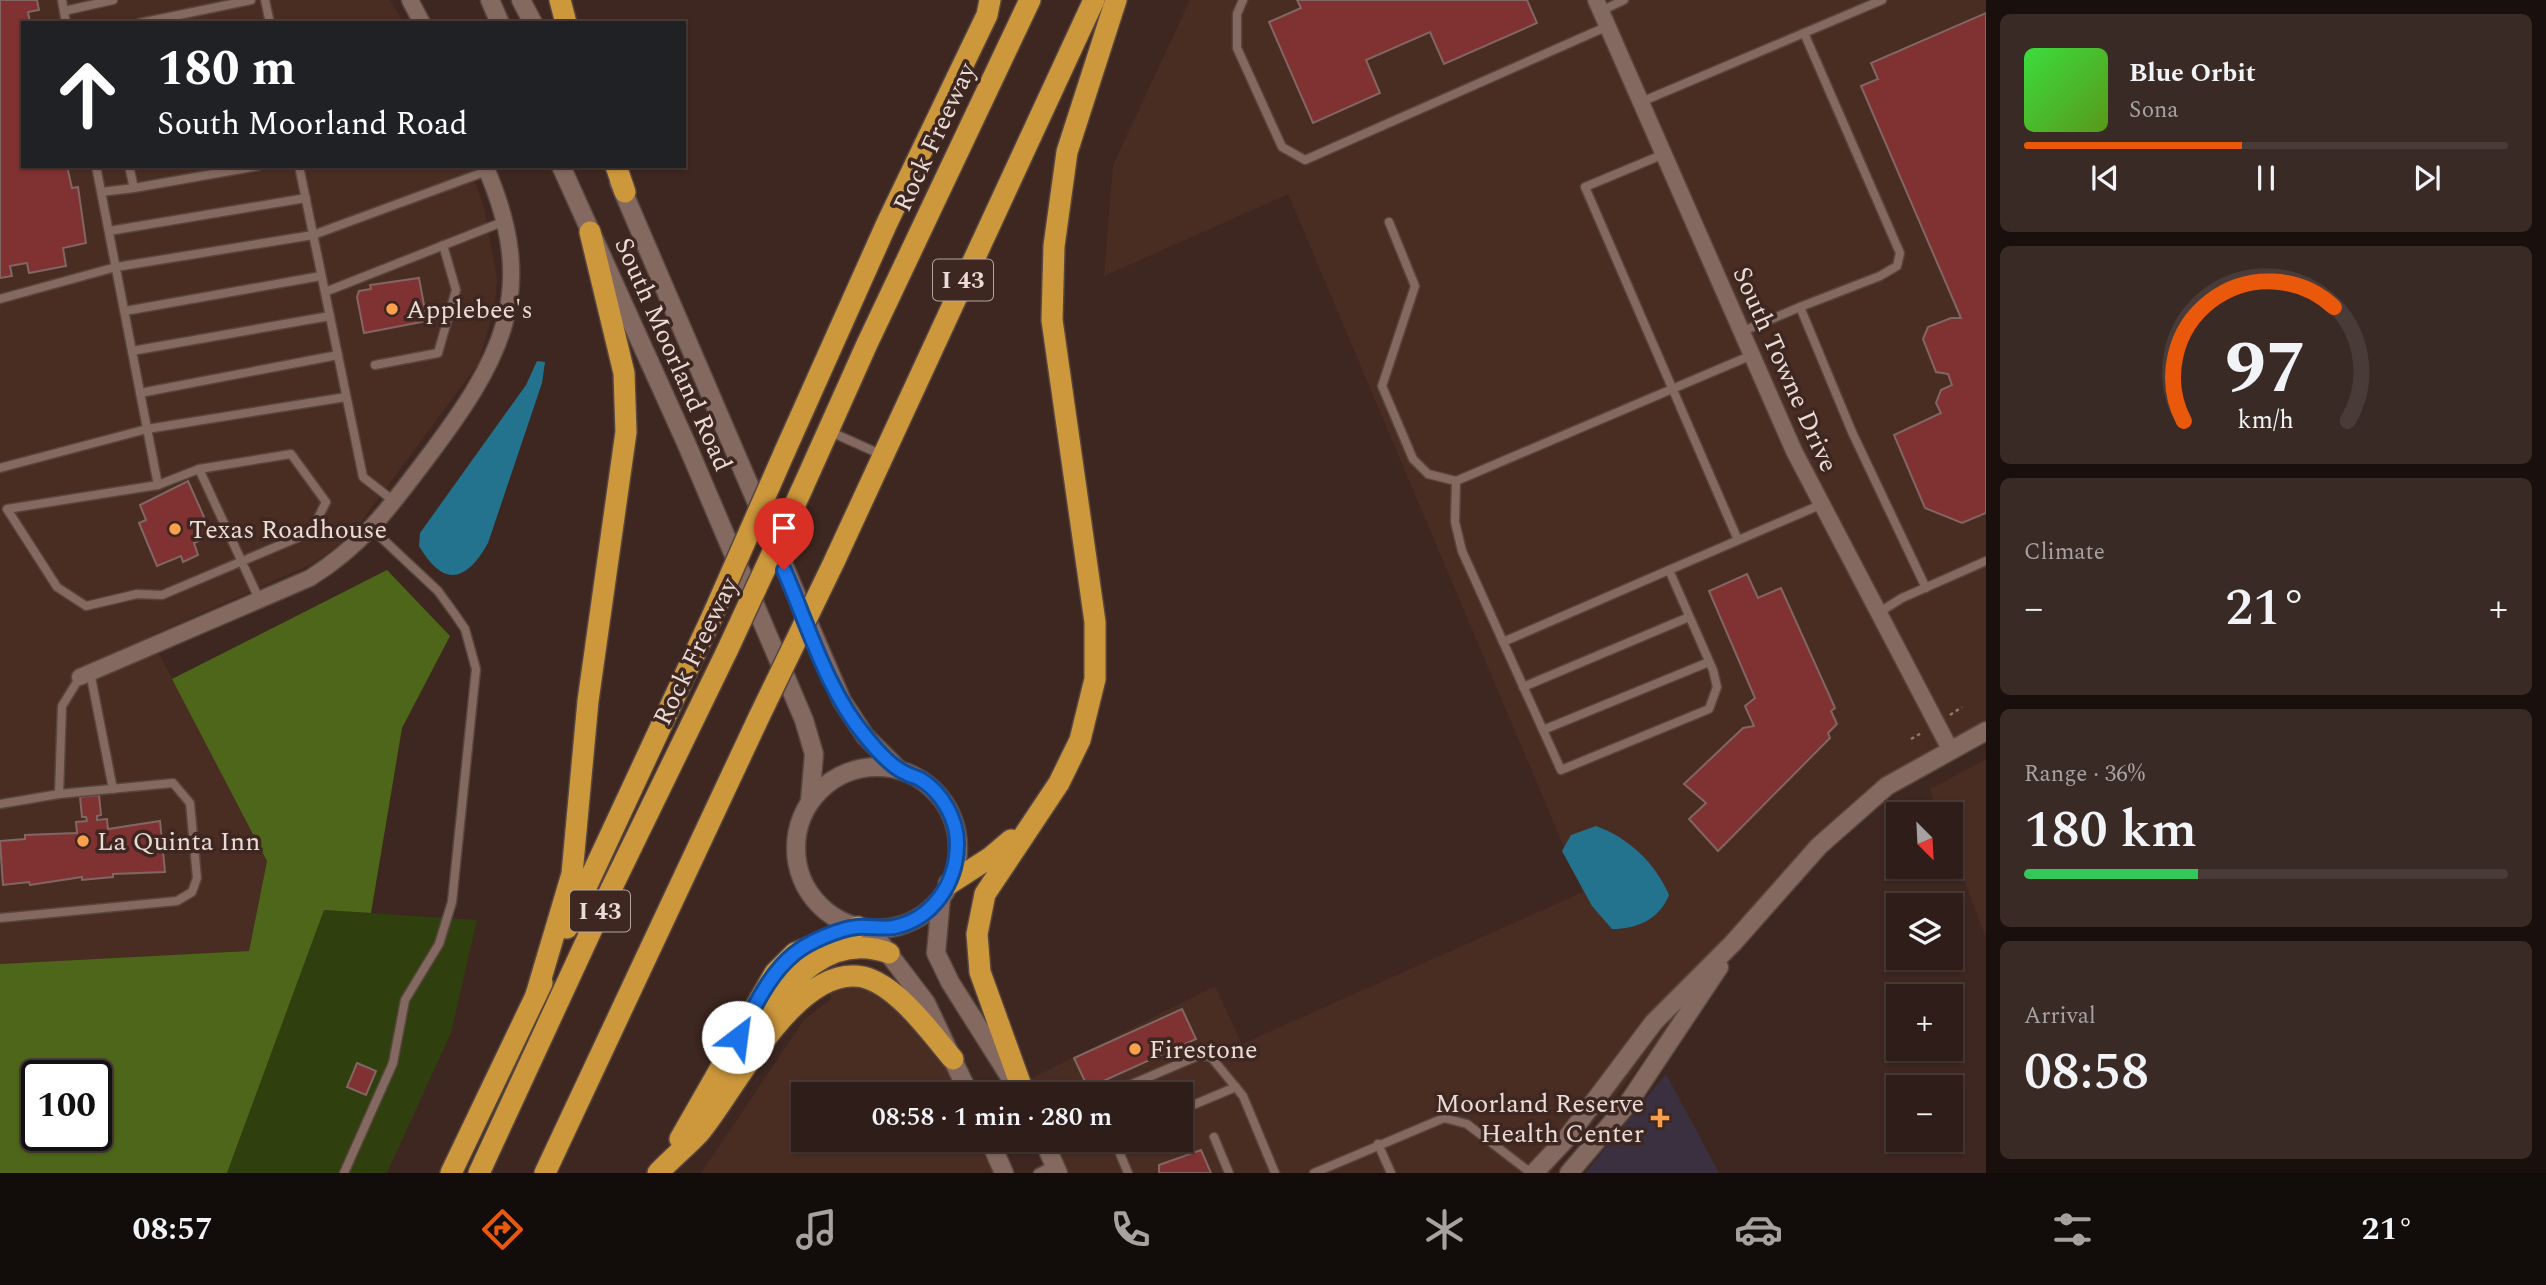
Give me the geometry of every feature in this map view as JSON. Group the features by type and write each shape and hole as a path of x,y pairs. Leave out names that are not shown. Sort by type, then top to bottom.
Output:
{"highway":[{"path":"560,0 565,21"},
{"path":"451,1173 711,619 887,223 987,15 990,0"},
{"name":"Rock Freeway","path":"478,1173 597,918 727,651 1030,0"},
{"name":"I 43","path":"545,1173 834,562 1094,0"},
{"path":"1018,1082 981,972 977,934 985,894 1059,783 1080,740 1095,679 1096,622 1052,320 1054,246 1067,152 1116,0"},
{"path":"614,168 625,192"},
{"path":"536,995 572,874 588,701 626,432 624,373 590,232"},
{"path":"945,891 991,857 1036,817"},
{"path":"661,1169 775,973 795,953 863,928"},
{"path":"701,1102 746,1045 783,991 800,974 828,956 862,946 889,953"},
{"path":"661,1169 699,1132 801,997 842,977 864,977 893,994 953,1059"}],"main road":[{"path":"490,0 499,21"},
{"path":"521,0 532,21"},
{"name":"South Moorland Road","path":"562,168 687,445 804,720 814,754 810,801"},
{"name":"South Moorland Road","path":"625,192 842,701 865,736 899,770"},
{"path":"1533,1173 1566,1139 1654,1022 1734,943 1819,846 1887,786 1986,731"},
{"path":"945,891 920,916 895,927 863,928 834,917 814,900 800,877 795,851 798,825 810,801 827,783 849,771 874,767 899,770 930,787 951,815 957,838 957,862 945,891 936,953 950,982 1014,1082"},
{"path":"863,928 889,953 926,1003 964,1082"},
{"path":"1569,1173 1627,1105 1734,943"},
{"path":"995,1152 1004,1173"},
{"path":"1050,1152 1057,1169"}],"street":[{"path":"410,0 421,21"},
{"name":"South Towne Drive","path":"1602,12 1741,332 1820,505 1950,749"},
{"path":"85,674 327,567 372,530 395,502 479,386 496,353 510,300 512,270 505,221 486,168"}],"lane":[{"path":"62,0 66,21"},
{"path":"64,11 113,0"},
{"path":"150,21 251,0"},
{"path":"265,0 270,21"},
{"path":"1243,0 1237,14 1237,48 1282,147 1305,160 1624,0"},
{"path":"1641,102 1882,0"},
{"path":"1741,332 1880,276 1897,266 1900,253 1804,33"},
{"path":"1664,154 1585,187 1738,540"},
{"path":"96,168 158,485"},
{"path":"129,168 134,188"},
{"path":"101,192 247,168"},
{"path":"299,168 363,477 395,502"},
{"path":"0,299 116,267 313,235 486,168"},
{"path":"109,231 306,198"},
{"path":"325,292 505,221"},
{"path":"1389,222 1415,286 1382,386 1413,459 1428,474 1456,481 1752,355"},
{"path":"375,365 438,353 456,290 443,245"},
{"path":"125,311 321,276"},
{"path":"1800,307 1852,432 1926,588"},
{"path":"132,351 330,316"},
{"path":"140,393 338,355"},
{"path":"0,468 147,429 346,397"},
{"path":"828,431 882,455"},
{"path":"291,454 326,502 311,532 242,562 162,595 137,594 86,606 57,587 7,509 158,485 199,469 291,454"},
{"path":"199,469 259,599"},
{"path":"1456,481 1455,522 1462,551 1561,769 1709,709 1717,687 1669,570"},
{"path":"1503,642 1820,505"},
{"path":"344,1173 393,1063 405,1000 439,944 452,902 476,669 466,629 438,591 372,530"},
{"path":"1878,613 1986,561"},
{"path":"1524,687 1689,617"},
{"path":"1543,730 1709,662"},
{"path":"85,674 113,789"},
{"path":"59,794 62,706 85,674"},
{"path":"0,804 59,794 173,783 190,803 197,878 192,892 177,901 0,918"},
{"path":"1137,1082 1200,1055 1211,1056 1236,1087 1275,1173"},
{"path":"1193,1105 1236,1087"},
{"path":"1314,1173 1444,1118 1467,1124 1533,1173"},
{"path":"1214,1137 1228,1173"},
{"path":"1378,1144 1391,1173"},
{"path":"1119,1152 1128,1173"},
{"path":"1038,1173 1057,1169"}],"shaded area":[{"path":"0,0 390,0 403,21 21,21 21,168 470,168 484,207 497,278 495,305 478,364 349,538 312,564 150,636 267,861 249,951 0,964"},
{"path":"1190,0 1986,0 1986,731 1887,786 1733,943 1606,1108 1550,1173 1058,1173 1049,1152 1193,1152 1193,1082 1025,1082 1215,986 1242,1044 1583,892 1288,194 1104,276 1113,165"},
{"path":"1986,759 1986,938 1963,878 1964,802 1935,802 1930,789"},
{"path":"842,977 893,994 960,1082 791,1082 791,1152 995,1152 1004,1173 701,1173 804,1020 831,999 830,982"},
{"name":"Moorland Reserve Health Center","path":"1666,1074 1719,1173 1585,1173"}],"green space":[{"path":"387,570 450,636 402,728 371,913 324,910 227,1173 0,1173 0,964 249,951 267,861 172,679"},
{"path":"324,910 477,920 451,1033 387,1173 227,1173"}],"water":[{"path":"537,361 545,362 542,383 488,543 480,556 463,572 446,574 428,559 419,546 420,533 526,385"},
{"path":"1596,826 1619,837 1640,853 1656,872 1669,895 1653,917 1638,925 1612,929 1592,906 1562,851 1571,835"}],"building":[{"path":"0,0 37,0 39,10 28,12 30,21 21,21 21,168 67,168 72,188 78,187 86,243 63,248 66,266 29,273 27,263 10,266 12,276 0,278"},
{"path":"1297,0 1527,0 1537,23 1444,64 1430,32 1366,60 1380,93 1313,123 1269,22 1301,8"},
{"path":"1986,13 1986,513 1962,523 1925,508 1894,435 1941,413 1936,403 1941,390 1952,385 1948,374 1936,372 1923,339 1928,327 1951,318 1961,318 1861,86 1878,79 1871,63"},
{"name":"Applebee's","path":"419,278 427,321 364,333 357,297 359,291 371,289 370,285"},
{"name":"Texas Roadhouse","path":"188,481 212,535 194,543 198,555 183,562 181,556 157,566 139,523 146,520 140,505"},
{"path":"1747,574 1758,598 1781,588 1835,708 1831,711 1837,724 1828,733 1830,738 1718,851 1689,819 1706,803 1684,784 1743,728 1754,726 1745,706 1755,698 1709,591"},
{"name":"La Quinta Inn","path":"99,795 101,815 97,816 97,820 107,819 108,829 160,821 165,872 113,874 113,877 82,880 82,877 30,885 29,882 3,885 0,841 25,839 25,835 77,833 76,822 87,821 86,817 82,817 80,797"},
{"name":"Firestone","path":"1182,1009 1196,1039 1101,1082 1085,1082 1074,1058"},
{"path":"357,1063 376,1071 366,1095 347,1087"},
{"path":"1201,1150 1211,1173 1159,1173 1159,1165"}],"place":[{"name":"Applebee's","path":"392,309"},
{"name":"Texas Roadhouse","path":"175,529"},
{"name":"La Quinta Inn","path":"83,841"},
{"name":"Firestone","path":"1135,1049"},
{"name":"Moorland Reserve Health Center","path":"1660,1118"}],"route":[{"path":"738,1037 775,973 795,953 841,932 858,927 895,927 920,916 941,898 957,862 957,838 951,815 939,795 921,780 899,770 865,736 842,701 784,570"}]}
